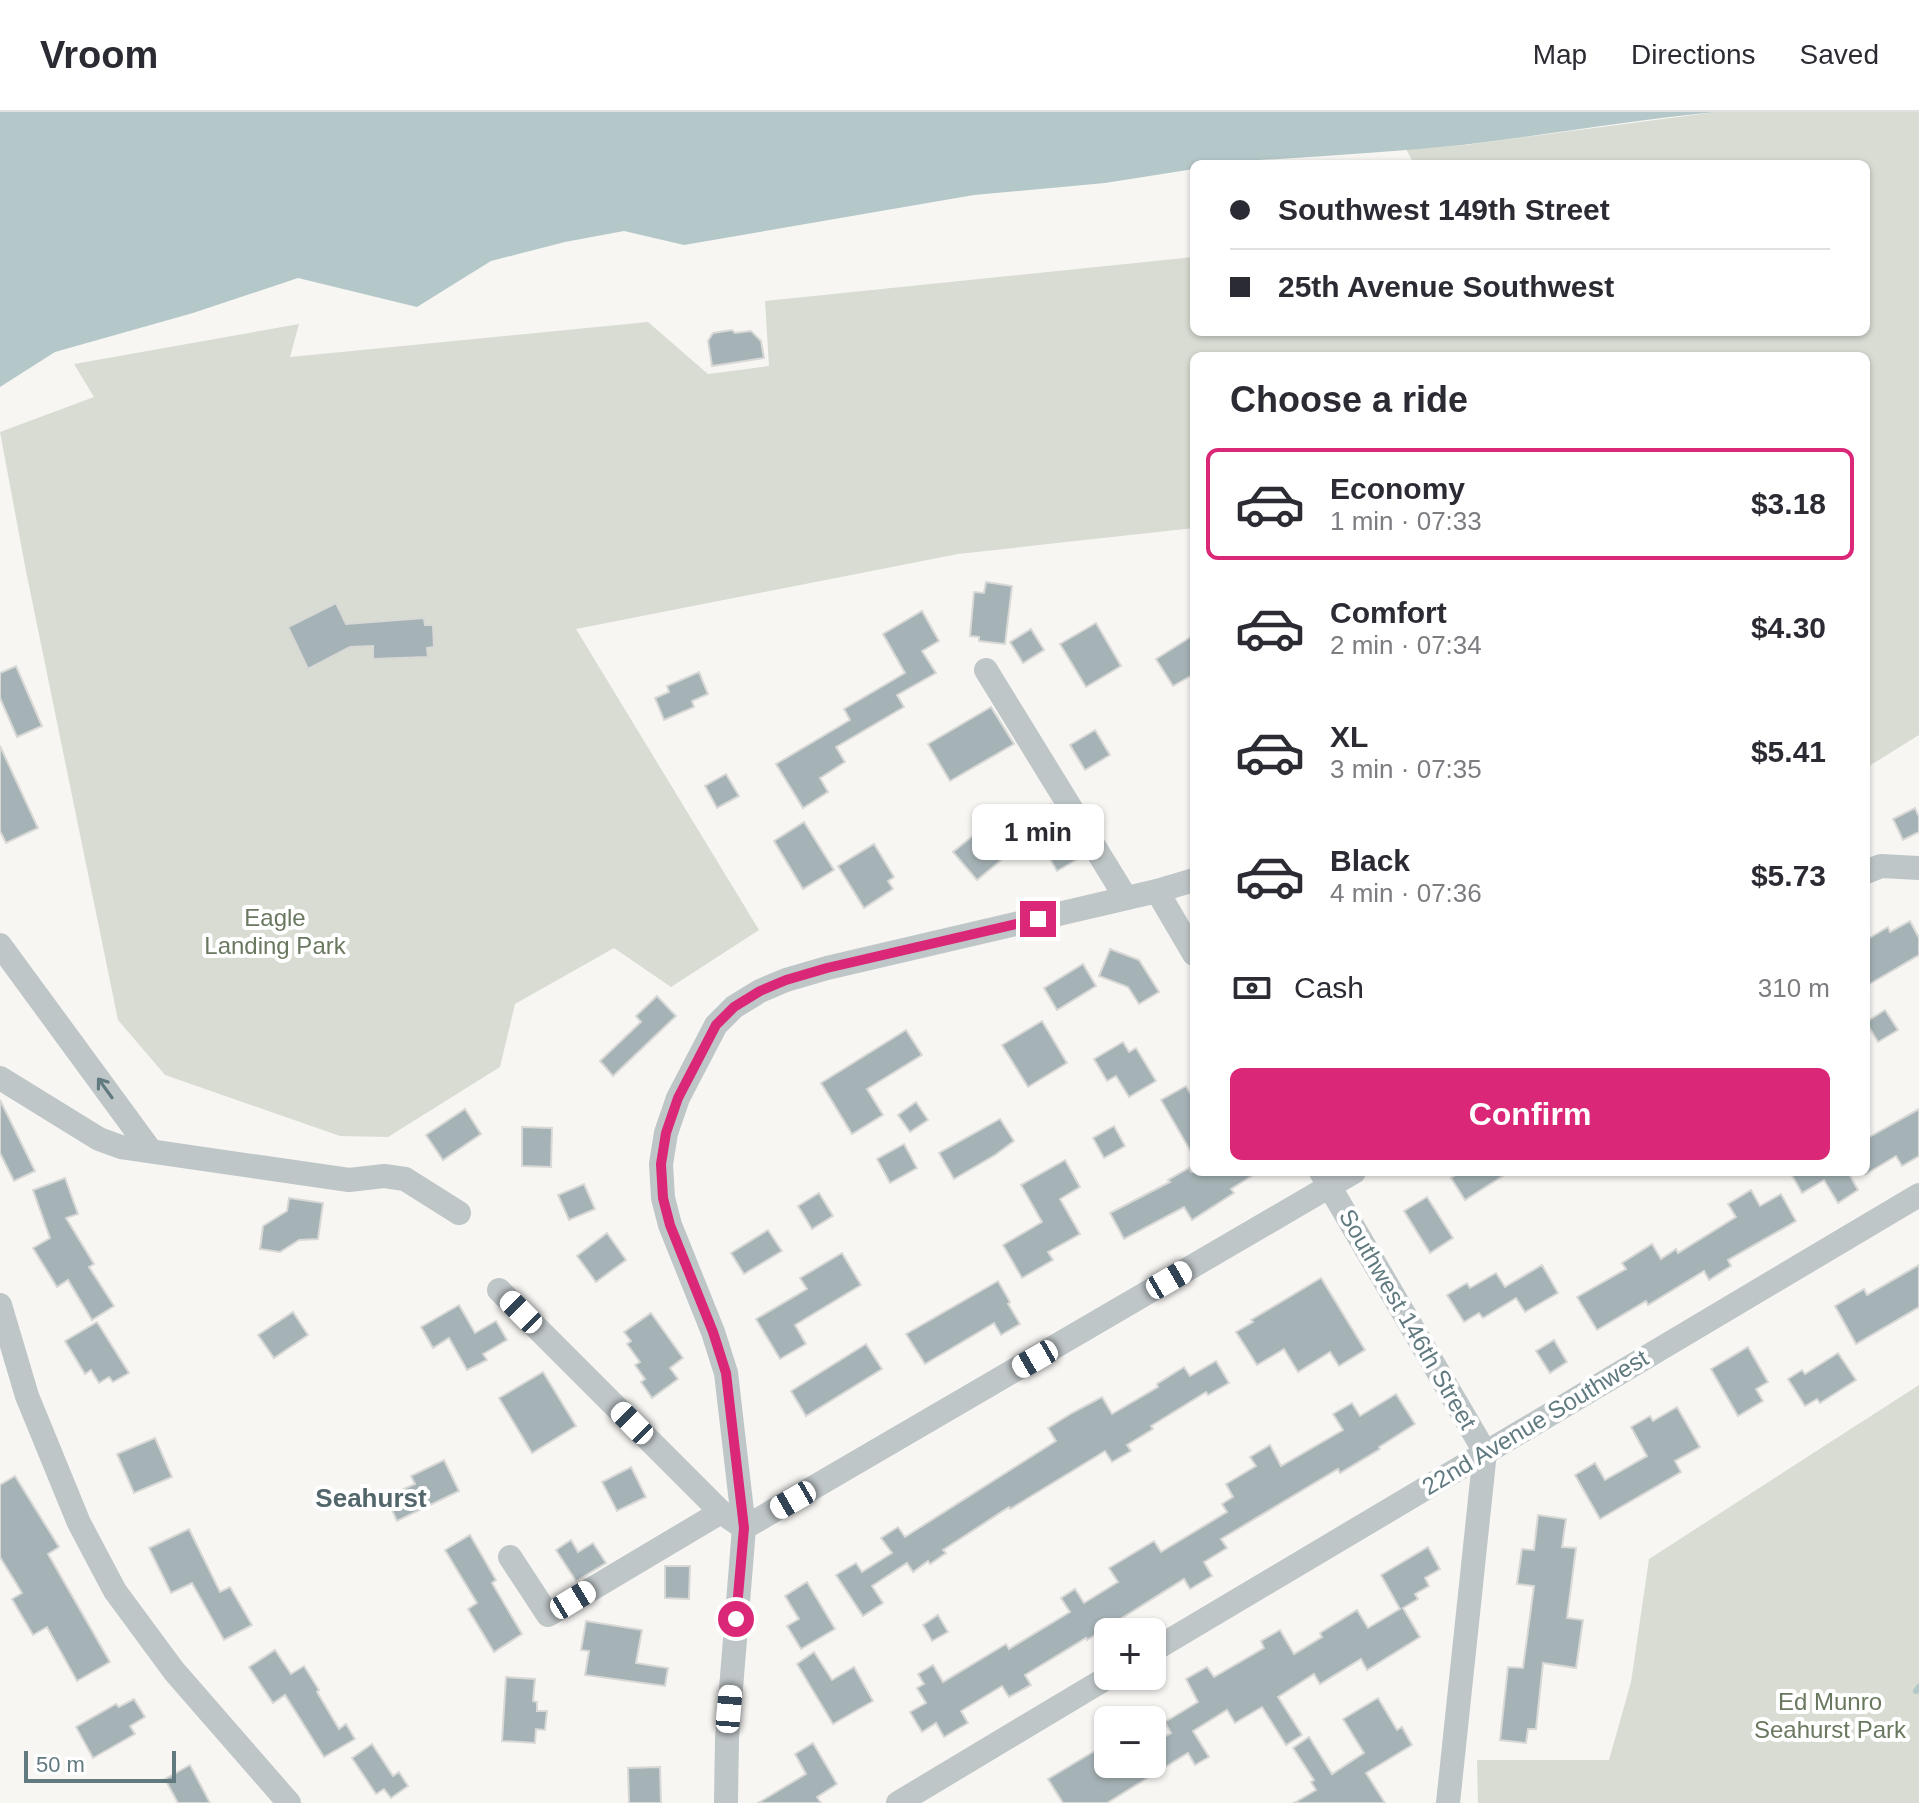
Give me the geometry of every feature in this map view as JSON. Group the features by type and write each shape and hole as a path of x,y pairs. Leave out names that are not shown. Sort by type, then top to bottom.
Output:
{"street":[{"path":"986,670 1126,898"},
{"path":"1870,870 1894,865 1919,868"},
{"path":"726,1803 727,1738 744,1528 726,1373 670,1225 663,1198 661,1164 666,1133 678,1098 716,1025 734,1007 760,991 827,968 1190,881"},
{"path":"1157,891 1190,947"},
{"path":"0,945 151,1151"},
{"path":"0,1078 99,1139 121,1147 349,1180 384,1176 405,1179 459,1213"},
{"path":"744,1528 1325,1179"},
{"name":"Southwest 146th Street","path":"1325,1179 1485,1452 1448,1803"},
{"name":"22nd Avenue Southwest","path":"1166,1643 1919,1195"},
{"path":"499,1290 721,1512 744,1528"},
{"path":"0,1305 27,1396 79,1523 115,1591 268,1791 289,1803"},
{"path":"510,1557 548,1615 721,1512"},
{"path":"898,1803 1094,1686"}],"green space":[{"name":"Eagle Landing Park","path":"1716,112 1919,112 1919,735 1870,766 1870,352 1190,352 1190,528 958,554 576,629 759,930 671,987 614,948 515,1004 500,1067 388,1137 340,1136 165,1075 118,1020 0,432 94,397 74,364 299,324 290,357 648,322 708,374 769,366 765,301 1190,257 1190,336 1870,336 1870,160 1412,160 1406,149 1465,145"},
{"name":"Ed Munro Seahurst Park","path":"1919,1385 1919,1803 1478,1803 1477,1760 1609,1760 1631,1682 1649,1559"}],"shaded area":[{"path":"0,112 1716,112 1462,145 1259,160 1190,160 1190,170 1105,183 974,195 684,245 624,231 491,261 417,307 298,278 193,313 55,352 0,387"}],"building":[{"path":"732,330 735,333 751,331 761,341 764,358 712,366 708,341 713,333"},
{"path":"986,582 1012,586 1005,644 979,641 979,637 970,636 974,592 984,593"},
{"path":"336,603 346,624 424,618 425,625 433,625 434,647 427,648 428,657 373,659 373,646 350,647 308,669 288,627"},
{"path":"922,611 939,641 922,651 936,673 897,695 904,707 836,747 845,762 820,778 828,792 803,808 776,764 850,720 844,709 905,673 883,634"},
{"path":"1096,623 1121,666 1086,687 1060,644"},
{"path":"1031,629 1044,650 1023,663 1010,642"},
{"path":"1190,638 1190,676 1173,686 1156,659"},
{"path":"16,666 42,726 17,737 0,698 0,673"},
{"path":"699,672 708,694 692,701 694,707 664,720 655,698 669,692 667,686"},
{"path":"991,707 1014,744 950,781 928,744"},
{"path":"1095,730 1110,755 1085,770 1070,745"},
{"path":"0,746 38,828 6,843 0,831"},
{"path":"726,774 739,796 717,808 705,786"},
{"path":"1051,804 1083,856 1057,871 1043,847 1029,856 1022,843 977,880 953,852 980,830 989,842"},
{"path":"1915,808 1919,817 1919,832 1903,840 1893,819"},
{"path":"804,822 834,870 803,889 774,841"},
{"path":"874,844 894,877 888,881 893,889 864,908 838,866"},
{"path":"1910,921 1919,938 1919,955 1870,984 1870,938 1888,927 1890,932"},
{"path":"1110,949 1139,960 1159,992 1139,1004 1128,987 1099,976"},
{"path":"1083,964 1096,986 1057,1010 1044,988"},
{"path":"657,996 676,1016 613,1076 600,1061 641,1022 636,1016"},
{"path":"1885,1010 1898,1030 1878,1042 1870,1029 1870,1019"},
{"path":"1042,1021 1067,1063 1028,1087 1002,1045"},
{"path":"906,1030 922,1055 867,1089 883,1115 852,1134 821,1083"},
{"path":"1123,1042 1129,1052 1136,1048 1156,1081 1129,1097 1116,1076 1107,1081 1094,1059"},
{"path":"1186,1086 1190,1093 1190,1150 1161,1100"},
{"path":"0,1100 35,1171 14,1181 0,1153"},
{"path":"916,1102 928,1120 910,1132 898,1115"},
{"path":"465,1109 481,1134 443,1160 426,1135"},
{"path":"1919,1109 1919,1156 1902,1166 1896,1156 1870,1172 1870,1137"},
{"path":"1000,1119 1014,1141 954,1179 939,1153"},
{"path":"1114,1126 1125,1146 1104,1158 1093,1138"},
{"path":"522,1127 552,1128 551,1167 522,1166"},
{"path":"904,1144 917,1168 890,1183 877,1159"},
{"path":"1065,1160 1080,1187 1060,1199 1080,1234 1048,1252 1053,1260 1022,1278 1003,1245 1042,1222 1021,1185"},
{"path":"1189,1168 1190,1176 1252,1176 1231,1189 1234,1193 1192,1220 1184,1207 1124,1239 1110,1213 1170,1182 1168,1180"},
{"path":"1454,1176 1503,1176 1465,1200 1451,1178"},
{"path":"1792,1176 1850,1176 1858,1190 1838,1203 1824,1180 1802,1193"},
{"path":"65,1178 78,1214 66,1218 94,1264 89,1267 114,1306 92,1320 68,1280 57,1287 33,1248 50,1238 33,1190"},
{"path":"584,1184 595,1209 569,1220 558,1195"},
{"path":"1751,1190 1760,1206 1781,1194 1796,1221 1728,1260 1731,1266 1709,1280 1704,1271 1648,1305 1646,1301 1597,1330 1577,1297 1626,1269 1622,1263 1652,1244 1661,1259 1676,1249 1678,1253 1736,1217 1728,1204"},
{"path":"819,1193 833,1216 812,1229 798,1206"},
{"path":"1427,1197 1453,1238 1430,1253 1404,1211"},
{"path":"289,1198 323,1203 318,1239 299,1240 280,1252 260,1249 263,1226 287,1211"},
{"path":"768,1230 782,1251 744,1274 731,1253"},
{"path":"607,1233 626,1260 596,1282 577,1256"},
{"path":"842,1253 861,1285 795,1325 806,1344 780,1359 756,1319 807,1289 800,1278"},
{"path":"1542,1265 1558,1293 1525,1312 1516,1298 1483,1318 1479,1313 1464,1322 1447,1295 1467,1283 1470,1288 1496,1273 1505,1287"},
{"path":"1919,1265 1919,1307 1856,1344 1835,1306 1864,1289 1867,1295"},
{"path":"1321,1278 1365,1350 1339,1366 1330,1352 1298,1372 1284,1349 1257,1365 1236,1332"},
{"path":"998,1281 1020,1324 1001,1335 994,1323 925,1364 906,1334"},
{"path":"459,1305 475,1333 496,1321 507,1340 483,1354 487,1360 467,1370 449,1338 433,1348 421,1327"},
{"path":"293,1312 308,1335 274,1358 258,1335"},
{"path":"651,1313 683,1358 670,1368 678,1379 652,1398 641,1382 645,1379 635,1365 640,1362 627,1344 631,1341 624,1332"},
{"path":"97,1322 129,1373 113,1382 109,1377 99,1383 91,1370 85,1374 65,1341"},
{"path":"1554,1340 1567,1362 1550,1373 1536,1351"},
{"path":"866,1344 882,1369 806,1416 791,1391"},
{"path":"1748,1347 1768,1382 1756,1389 1763,1401 1738,1416 1711,1369"},
{"path":"1838,1353 1856,1380 1820,1403 1817,1399 1805,1406 1788,1379 1802,1370 1805,1374"},
{"path":"1216,1361 1229,1383 1208,1395 1206,1392 1151,1426 1153,1429 1127,1445 1131,1451 1112,1462 1105,1451 1009,1507 943,1550 946,1553 930,1564 928,1561 913,1572 907,1563 872,1586 883,1603 863,1616 836,1575 856,1563 862,1572 892,1553 881,1538 898,1527 905,1537 1056,1441 1048,1428 1072,1413 1102,1397 1112,1414 1158,1387 1157,1384 1184,1367 1190,1376"},
{"path":"543,1372 576,1426 532,1453 499,1398"},
{"path":"1396,1394 1415,1424 1340,1473 1338,1469 1221,1539 1227,1548 1204,1562 1212,1576 1190,1589 1184,1579 1122,1618 1094,1618 1094,1636 1025,1675 1031,1685 1009,1697 1002,1686 961,1711 968,1723 944,1737 936,1723 922,1732 910,1712 926,1703 917,1688 924,1684 918,1674 933,1665 943,1682 1006,1644 1009,1649 1070,1612 1061,1598 1075,1589 1084,1603 1118,1582 1109,1568 1154,1541 1161,1552 1227,1512 1222,1504 1233,1497 1226,1484 1256,1466 1250,1457 1270,1445 1281,1466 1343,1430 1333,1414 1352,1403 1360,1416"},
{"path":"1677,1407 1700,1447 1675,1461 1681,1472 1600,1519 1575,1475 1595,1463 1605,1480 1647,1456 1631,1427 1650,1416 1653,1421"},
{"path":"155,1438 172,1477 134,1493 117,1454"},
{"path":"444,1460 459,1491 397,1521 386,1497 415,1484 411,1476"},
{"path":"631,1467 646,1497 617,1511 602,1482"},
{"path":"15,1476 59,1547 48,1554 110,1662 77,1681 47,1627 33,1635 12,1599 22,1593 0,1557 0,1485"},
{"path":"1538,1515 1566,1519 1562,1547 1576,1548 1567,1618 1583,1620 1576,1668 1543,1663 1536,1729 1528,1729 1526,1743 1500,1740 1508,1667 1523,1668 1534,1586 1517,1584 1522,1549 1534,1550"},
{"path":"189,1529 220,1592 230,1587 252,1625 224,1640 192,1583 171,1593 149,1548"},
{"path":"470,1535 496,1580 492,1583 522,1634 494,1652 468,1609 477,1603 445,1550"},
{"path":"571,1540 578,1552 593,1543 606,1563 576,1581 556,1550"},
{"path":"1428,1547 1440,1569 1425,1578 1429,1586 1415,1594 1418,1599 1403,1608 1420,1637 1367,1670 1361,1659 1320,1684 1314,1674 1278,1697 1302,1735 1286,1745 1262,1707 1235,1723 1227,1710 1193,1731 1209,1757 1195,1765 1188,1753 1166,1767 1166,1736 1171,1733 1166,1721 1198,1702 1186,1679 1207,1667 1214,1677 1264,1648 1261,1641 1280,1630 1294,1654 1357,1610 1368,1628 1400,1609 1381,1575"},
{"path":"665,1566 690,1566 689,1599 665,1598"},
{"path":"807,1582 835,1629 801,1649 787,1626 799,1619 785,1596"},
{"path":"938,1615 948,1632 932,1641 923,1625"},
{"path":"586,1621 642,1630 636,1663 668,1668 665,1686 585,1675 589,1651 581,1650"},
{"path":"275,1650 291,1674 304,1666 339,1729 346,1724 355,1739 324,1757 285,1695 273,1703 249,1667"},
{"path":"814,1652 832,1680 854,1667 873,1701 833,1724 797,1664"},
{"path":"506,1677 535,1679 533,1701 537,1702 537,1711 547,1711 545,1730 536,1729 535,1743 502,1741"},
{"path":"1378,1698 1397,1730 1402,1727 1412,1745 1366,1773 1385,1803 1294,1803 1316,1790 1311,1782 1314,1780 1293,1748 1309,1737 1332,1774 1364,1753 1343,1719"},
{"path":"134,1699 145,1717 130,1726 135,1734 93,1758 76,1727 116,1704 119,1707"},
{"path":"813,1743 837,1784 817,1797 821,1803 758,1803 806,1774 795,1754"},
{"path":"372,1744 393,1776 399,1772 408,1786 391,1798 384,1789 376,1794 352,1758"},
{"path":"1094,1751 1094,1778 1148,1778 1107,1803 1063,1803 1048,1779"},
{"path":"190,1765 210,1803 178,1803 165,1779"},
{"path":"660,1767 661,1803 629,1803 628,1768"}],"waterway":[{"path":"1916,1691 1919,1687"}],"district":[{"name":"Seahurst","path":"371,1498"}],"route":[{"path":"736,1619 744,1528 726,1373 670,1225 663,1198 661,1164 666,1133 678,1098 716,1025 734,1007 760,991 827,968 1038,919"}]}
